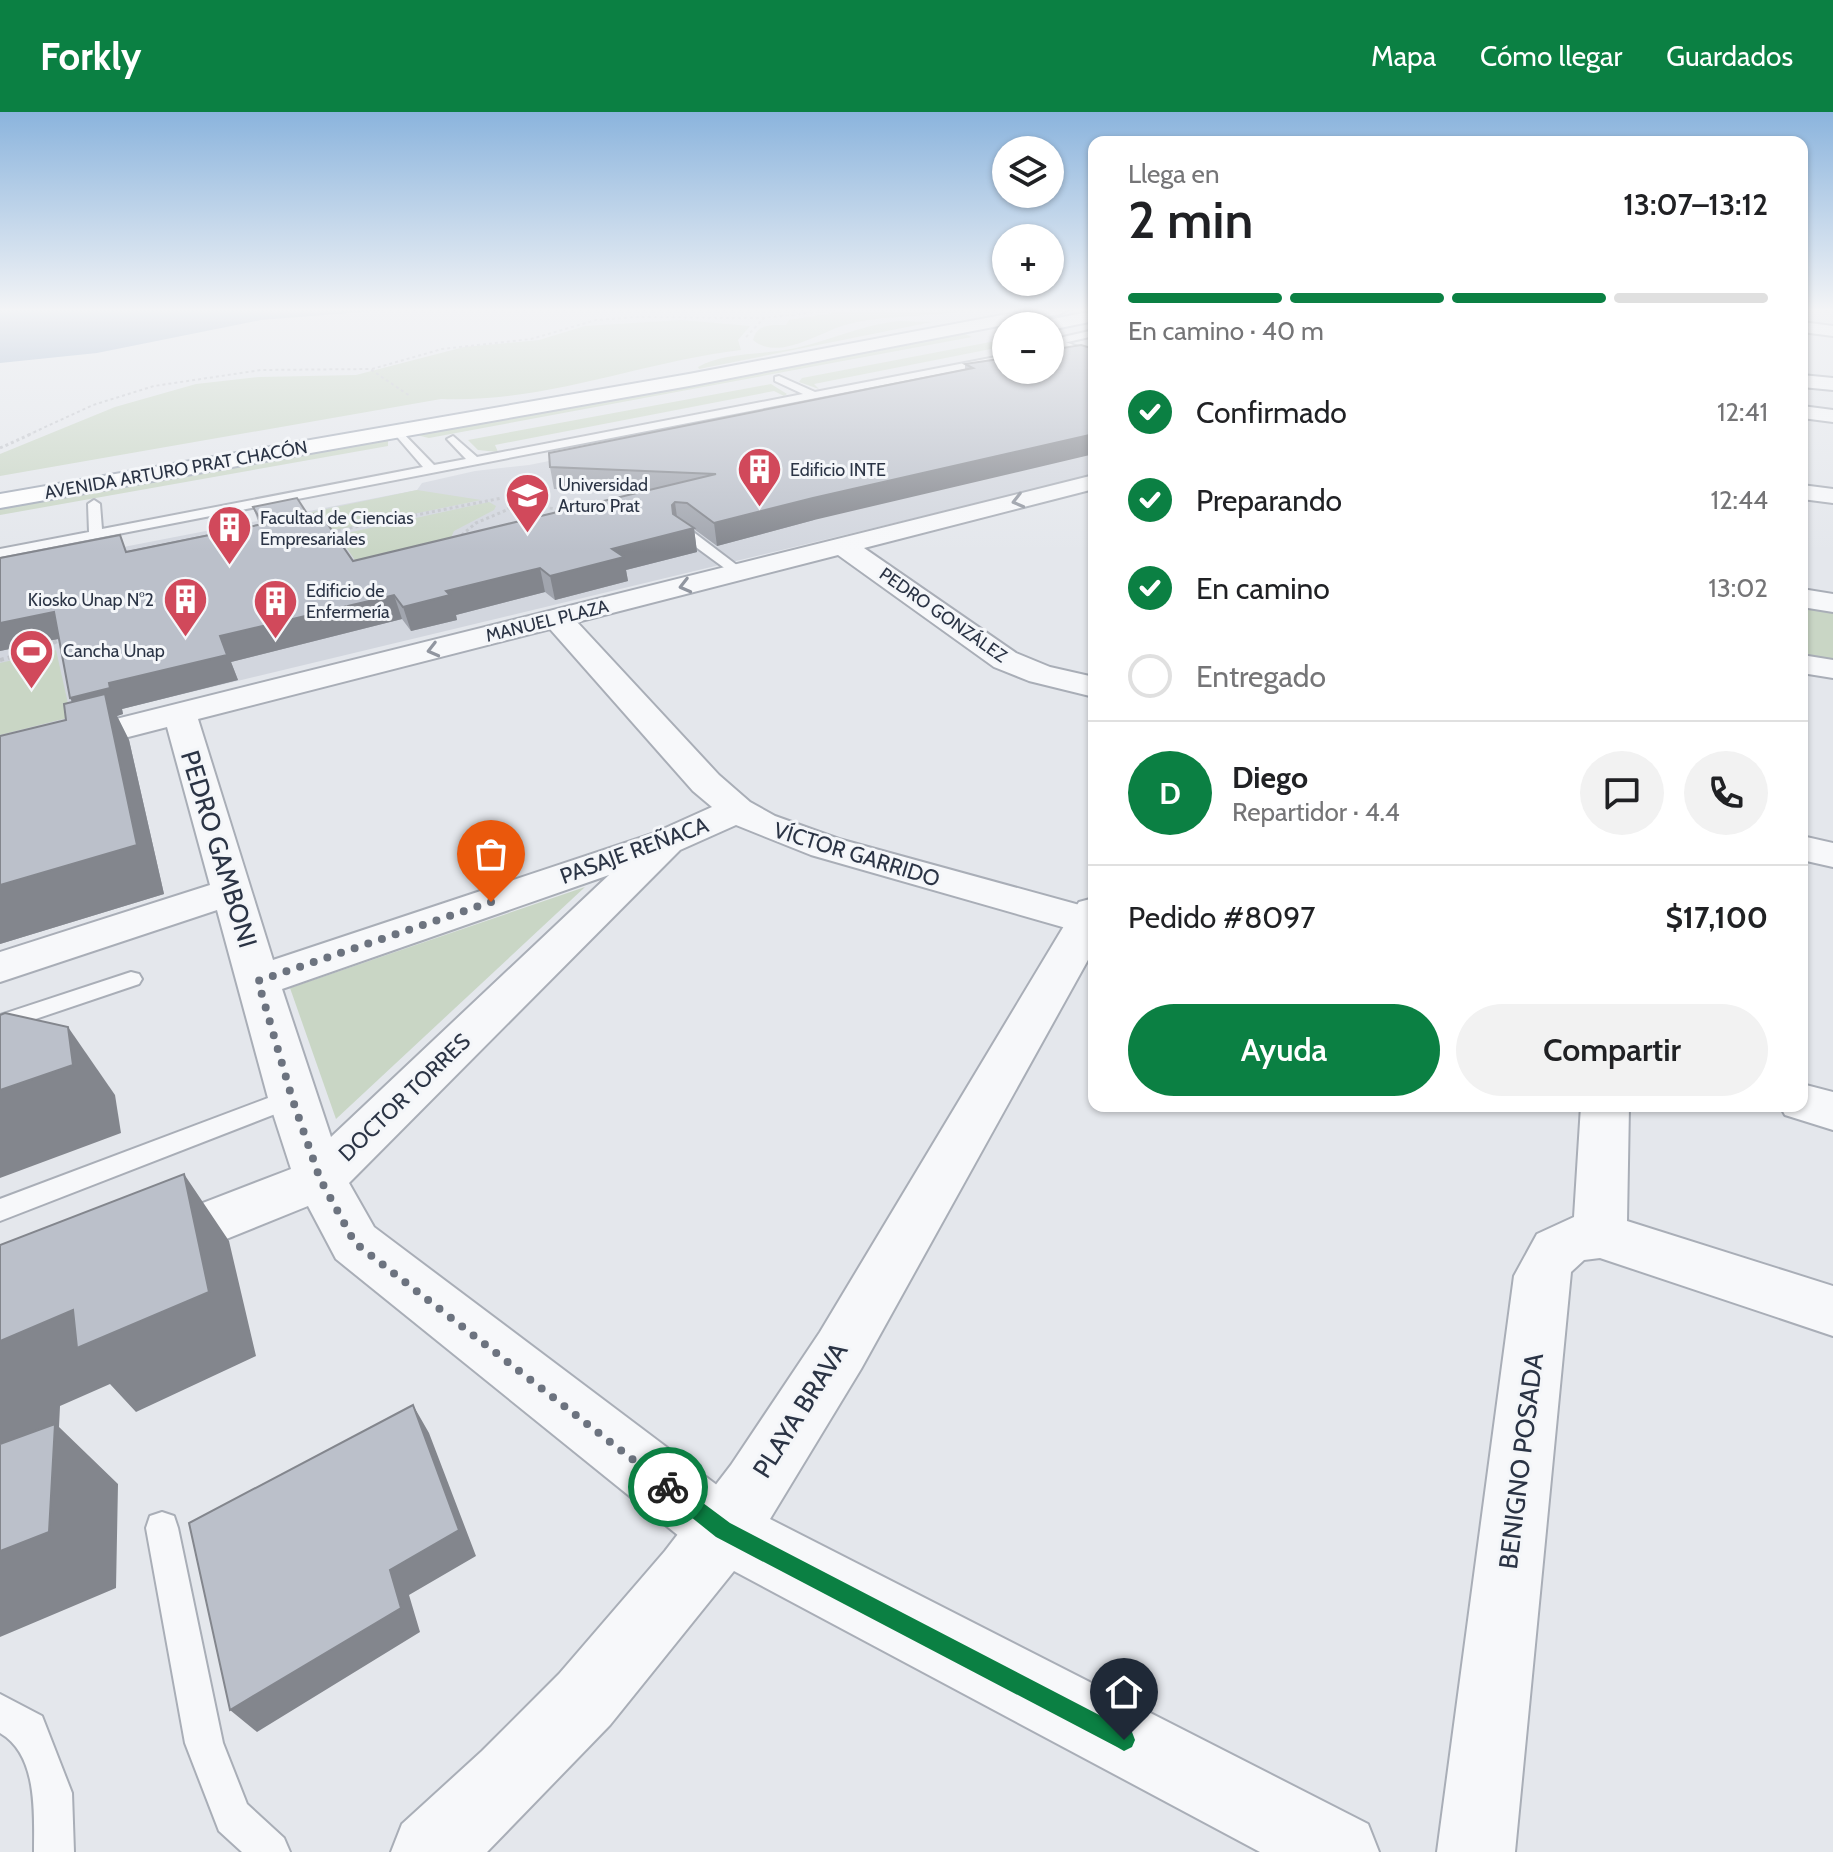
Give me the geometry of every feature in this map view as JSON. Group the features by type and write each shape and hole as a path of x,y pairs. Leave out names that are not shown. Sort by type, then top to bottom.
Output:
{"main road":[{"name":"AVENIDA ARTURO PRAT CHACÓN","path":"0,520 94,504 639,390"},
{"name":"AVENIDA ARTURO PRAT CHACÓN","path":"0,501 404,438 453,439 718,390"}],"street":[{"path":"1808,413 1833,416"},
{"name":"MANUEL PLAZA","path":"0,759 557,618 729,565 843,546 1088,484"},
{"path":"1808,493 1833,496"},
{"name":"PEDRO GONZÁLEZ","path":"843,546 1005,660 1040,674 1088,686"},
{"path":"1808,599 1833,603"},
{"name":"VÍCTOR GARRIDO","path":"557,618 706,783 737,810 762,824 802,839 1088,918"},
{"path":"1808,665 1833,669"},
{"name":"PEDRO GAMBONI","path":"180,713 292,1098 320,1179 355,1243 723,1530 1340,1852"},
{"name":"PASAJE REÑACA","path":"258,981 666,842 737,810"},
{"name":"DOCTOR TORRES","path":"116,1261 320,1179 666,842"},
{"path":"1808,849 1833,855"},
{"path":"0,967 232,891"},
{"name":"PLAYA BRAVA","path":"430,1852 563,1723 651,1624 723,1530 798,1418 862,1313 1088,926"},
{"path":"1808,1104 1833,1111"},
{"path":"1605,1112 1600,1235 1833,1311"},
{"name":"BENIGNO POSADA","path":"1476,1852 1542,1276 1548,1259 1561,1245 1578,1238 1600,1235"}],"lane":[{"path":"803,390 813,395"},
{"path":"0,553 838,390"},
{"path":"404,438 432,470"},
{"path":"453,439 475,462"},
{"path":"94,504 96,536"},
{"path":"683,531 729,565"},
{"path":"0,1023 131,979"},
{"path":"0,1210 292,1098"},
{"path":"162,1528 204,1743 233,1817 270,1852"},
{"path":"0,1712 29,1729 53,1793 54,1852"}],"path":[{"path":"0,448 83,409 141,390"},
{"path":"319,534 501,497 509,509 487,517 461,533 455,542 462,548"},
{"path":"569,510 572,502"},
{"path":"507,503 579,511"},
{"path":"330,532 338,546"},
{"path":"0,660 43,648 63,638"}],"shaded area":[{"name":"Universidad Arturo Prat","path":"930,390 1088,390 1088,476 0,738 0,571 417,490 422,483 475,471 529,465 754,420"}],"green space":[{"path":"174,390 543,390 480,399 441,399 0,476 0,454 115,407"},
{"path":"656,390 686,390 429,438 416,435"},
{"path":"737,390 781,390 787,394 784,396 774,391 495,445 498,452 478,450 468,440"},
{"path":"383,439 388,441 388,446 0,515 0,506"},
{"path":"417,490 481,500 321,533 307,513"},
{"path":"489,502 496,506 494,510 454,531 448,544 361,569 338,535"},
{"path":"1808,604 1833,608 1833,662 1808,657"},
{"name":"Cancha Unap","path":"56,650 71,717 0,735 0,663"},
{"path":"585,887 336,1119 290,988"}],"building":[{"path":"862,390 1088,390 1088,435 714,523 687,503 675,502 672,505 673,514 694,528 612,549 624,557 550,576 540,568 446,591 450,595 403,607 394,595 220,636 227,655 109,683 110,688 70,698 54,612 0,623 0,558 120,535 126,552 263,524 253,507 297,498 308,515 320,513 353,561 716,474 550,467 549,453"},
{"path":"105,694 137,845 0,885 0,736 66,720 64,704"},
{"path":"5,1013 68,1027 73,1065 0,1090 0,1015"},
{"path":"184,1174 209,1292 77,1348 73,1310 0,1341 0,1245"},
{"path":"413,1405 459,1530 390,1570 401,1608 230,1710 189,1523"},
{"path":"55,1424 49,1532 0,1551 0,1444"}],"way so far":[{"path":"491,902 258,981 292,1098 320,1179 355,1243 668,1487"}],"place":[{"name":"Edificio INTE","path":"759,509"},
{"name":"Universidad Arturo Prat","path":"527,534"},
{"name":"Facultad de Ciencias Empresariales","path":"229,567"},
{"name":"Kiosko Unap N°2","path":"185,639"},
{"name":"Edificio de Enfermería","path":"275,640"},
{"name":"Cancha Unap","path":"32,690"}],"route":[{"path":"668,1487 723,1530 1124,1740"}]}
